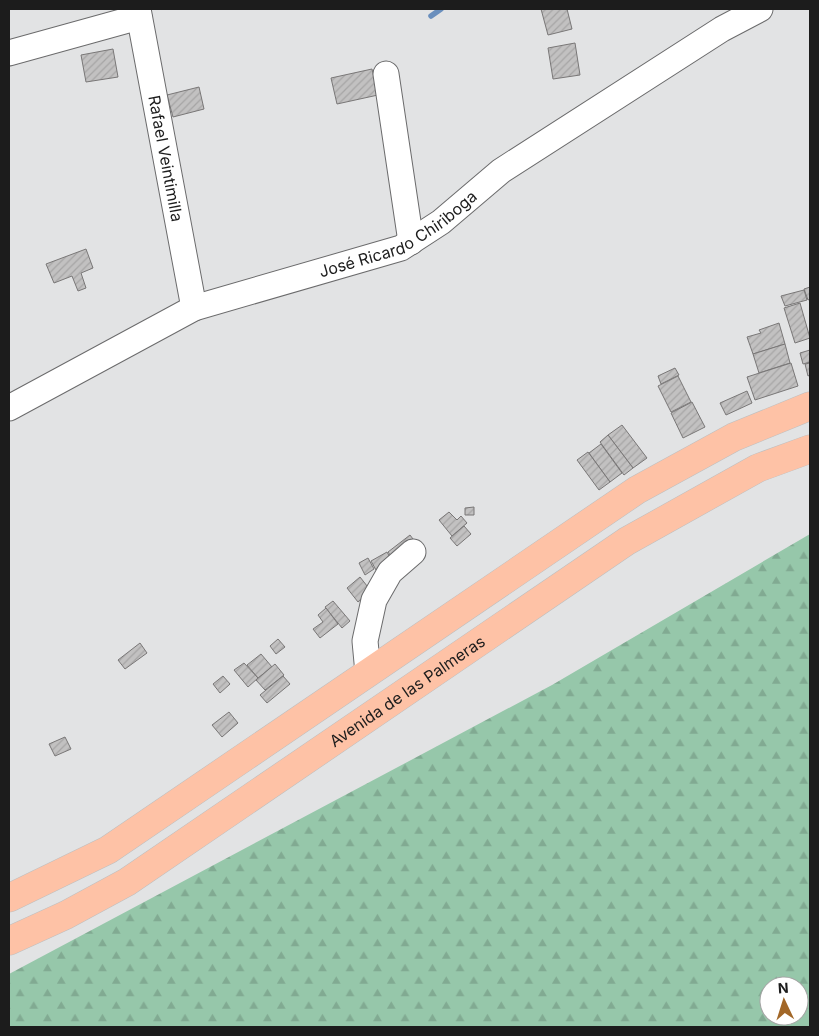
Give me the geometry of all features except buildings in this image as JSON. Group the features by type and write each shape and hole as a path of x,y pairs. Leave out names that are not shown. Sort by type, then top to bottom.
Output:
{"main road":[{"path":"9,898 108,850 637,490 734,437 810,406"},
{"name":"Avenida de las Palmeras","path":"9,941 66,915 127,882 627,541 758,468 810,449"}],"street":[{"name":"José Ricardo Chiriboga","path":"9,408 194,308 401,248 440,222 501,171 722,29 760,9"},
{"path":"9,53 139,13"},
{"name":"Rafael Veintimilla","path":"139,13 194,308"},
{"path":"386,74 411,242"},
{"path":"368,673 365,641 374,600 390,572 413,552"}],"green space":[{"path":"810,534 810,1027 9,1027 9,974 552,685"}],"waterway":[{"path":"431,16 441,9"}]}
